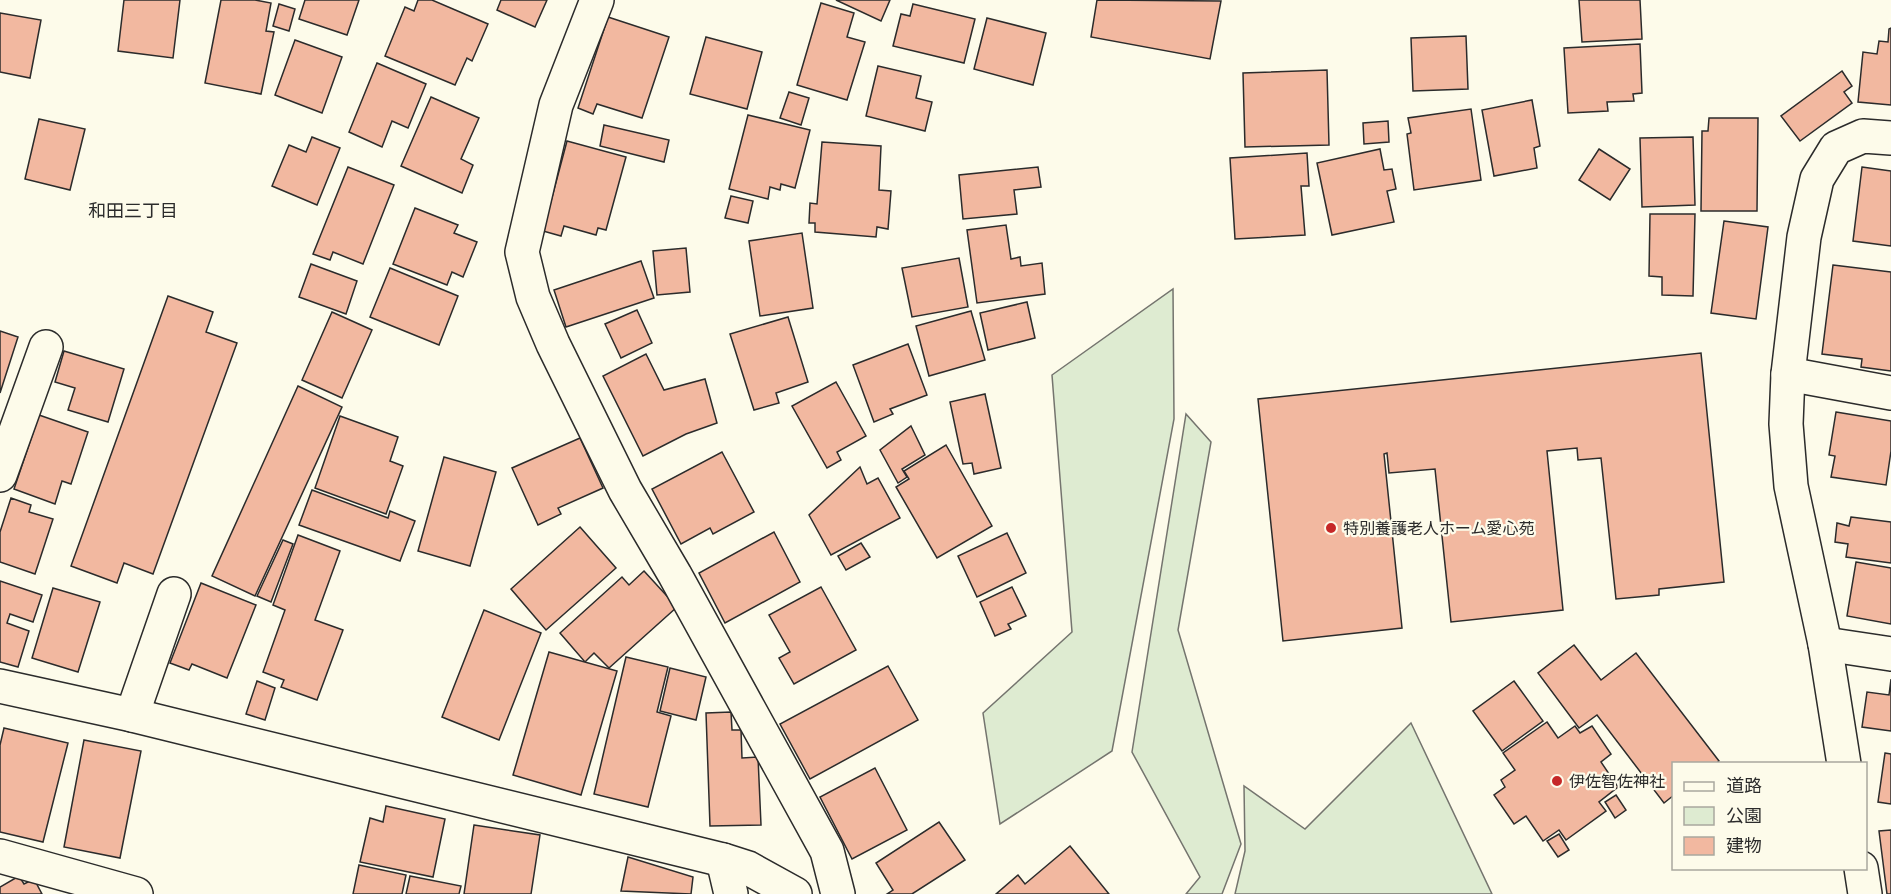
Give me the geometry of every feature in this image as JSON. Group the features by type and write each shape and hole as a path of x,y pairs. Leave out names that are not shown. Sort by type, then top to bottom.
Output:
{"street":[{"path":"597,0 556,105 522,252 533,297 553,344 625,490 675,575 827,851 838,894"},
{"path":"1844,762 1825,644 1791,486 1786,424 1788,374 1804,237 1817,179 1836,148 1863,136 1891,138"},
{"path":"0,475 46,347"},
{"path":"1788,374 1891,393"},
{"path":"132,715 174,594"},
{"path":"1825,644 1891,654"},
{"path":"0,686 132,715 723,860 748,868 795,894"},
{"path":"0,856 136,894"},
{"path":"723,860 731,894"},
{"path":"1861,870 1865,894"}],"green space":[{"path":"1173,289 1174,419 1112,751 1000,824 983,713 1072,632 1052,375"},
{"path":"1186,414 1211,442 1178,630 1241,844 1222,894 1186,894 1200,877 1132,752"},
{"path":"1411,723 1492,894 1235,894 1245,851 1244,786 1305,829"}],"building":[{"path":"124,0 180,0 173,58 118,51"},
{"path":"221,0 255,0 271,3 266,31 274,32 261,94 205,83"},
{"path":"305,0 359,0 347,35 299,19"},
{"path":"418,0 432,0 488,24 472,61 467,58 455,85 385,56 405,7 414,11"},
{"path":"501,0 547,0 535,27 497,10"},
{"path":"836,0 890,0 881,21"},
{"path":"1097,0 1221,1 1210,59 1091,37"},
{"path":"1579,0 1640,0 1642,39 1582,42"},
{"path":"821,3 854,13 847,37 865,42 847,100 797,85"},
{"path":"279,4 295,9 289,31 273,26"},
{"path":"913,4 975,19 964,63 893,46 901,14 910,16"},
{"path":"0,13 41,20 30,78 0,72"},
{"path":"608,17 669,37 642,118 597,104 593,114 578,108"},
{"path":"987,18 1046,33 1033,85 974,69"},
{"path":"1891,28 1891,105 1858,102 1863,52 1877,54 1879,41 1888,42"},
{"path":"1466,36 1468,89 1413,91 1411,38"},
{"path":"706,37 762,52 747,109 690,94"},
{"path":"295,40 342,57 322,113 275,95"},
{"path":"1640,44 1642,93 1633,94 1634,101 1607,102 1608,111 1568,113 1564,48"},
{"path":"377,63 426,84 408,128 392,121 382,147 349,132"},
{"path":"878,66 921,76 916,98 932,102 925,131 866,116"},
{"path":"1327,70 1329,145 1245,147 1243,73"},
{"path":"1842,71 1852,86 1844,92 1852,103 1800,141 1781,116"},
{"path":"789,92 809,98 801,125 780,118"},
{"path":"431,97 479,118 461,159 473,165 462,193 401,166"},
{"path":"1532,100 1540,146 1534,148 1537,168 1494,176 1482,110"},
{"path":"1471,109 1481,180 1414,190 1407,134 1411,133 1408,118"},
{"path":"748,115 810,130 795,188 781,184 780,190 770,187 768,199 729,189"},
{"path":"1709,118 1758,118 1757,211 1701,211 1702,131 1708,131"},
{"path":"39,119 85,129 70,190 25,179"},
{"path":"1388,121 1389,142 1364,144 1363,123"},
{"path":"604,125 669,140 664,162 600,146"},
{"path":"312,137 340,148 317,205 272,186 289,145 306,152"},
{"path":"1693,137 1695,205 1642,207 1640,138"},
{"path":"567,141 626,157 606,230 598,228 596,235 564,226 561,236 543,231"},
{"path":"822,142 881,146 879,190 891,191 888,229 877,227 876,237 815,232 815,223 809,223 810,203 817,204"},
{"path":"1380,149 1384,170 1392,169 1396,189 1387,191 1394,222 1332,235 1317,163"},
{"path":"1599,149 1630,169 1610,200 1579,180"},
{"path":"1307,153 1309,186 1301,186 1305,235 1235,239 1230,158"},
{"path":"348,167 394,185 363,264 333,252 330,260 313,254"},
{"path":"1038,167 1041,187 1014,190 1017,214 963,219 959,175"},
{"path":"1862,167 1891,171 1891,246 1853,241"},
{"path":"731,196 753,201 748,223 725,218"},
{"path":"415,208 458,225 454,233 477,242 463,277 452,272 447,285 393,264"},
{"path":"1650,214 1695,214 1693,296 1662,295 1662,277 1649,276"},
{"path":"1724,221 1768,227 1756,319 1711,313"},
{"path":"1006,225 1011,259 1020,257 1021,266 1042,263 1045,294 977,303 967,230"},
{"path":"802,233 813,308 760,316 749,241"},
{"path":"686,248 690,292 657,295 653,251"},
{"path":"959,258 968,307 912,317 902,268"},
{"path":"641,261 654,298 566,327 554,290"},
{"path":"311,264 357,281 346,314 299,297"},
{"path":"1833,265 1891,272 1891,371 1861,367 1862,359 1822,354"},
{"path":"390,268 458,296 439,345 370,317"},
{"path":"168,296 213,312 206,332 237,343 153,574 124,563 117,583 71,566"},
{"path":"1027,302 1035,338 988,350 980,313"},
{"path":"637,310 652,343 621,358 605,324"},
{"path":"971,311 985,360 929,376 916,326"},
{"path":"332,312 372,330 342,398 302,380"},
{"path":"788,317 808,382 776,393 779,403 754,410 730,334"},
{"path":"0,331 18,337 0,393"},
{"path":"908,344 927,395 890,409 893,414 874,422 853,365"},
{"path":"64,351 124,369 108,422 68,410 75,388 55,382"},
{"name":"特別養護老人ホーム愛心苑","path":"1701,353 1724,582 1659,589 1659,595 1616,599 1601,458 1578,460 1577,448 1547,451 1563,610 1451,622 1435,469 1389,473 1387,453 1384,454 1402,628 1283,641 1258,399"},
{"path":"646,354 664,390 705,379 717,423 686,434 643,456 603,376"},
{"path":"836,382 866,436 837,452 841,460 827,468 792,406"},
{"path":"298,386 342,407 255,596 212,576"},
{"path":"985,394 1001,468 974,474 972,463 963,464 950,402"},
{"path":"1836,412 1891,421 1891,451 1886,485 1831,477 1835,456 1829,455"},
{"path":"39,415 88,432 71,484 62,481 55,504 14,489"},
{"path":"340,416 398,437 390,461 403,466 386,514 315,488"},
{"path":"911,426 925,455 902,469 907,477 898,483 880,450"},
{"path":"580,438 603,488 558,508 561,514 538,525 512,468"},
{"path":"946,445 992,526 937,558 896,487 909,479 904,471"},
{"path":"722,452 754,512 713,534 710,528 681,544 652,489"},
{"path":"444,457 496,472 470,566 418,551"},
{"path":"860,467 867,484 878,478 900,518 831,555 809,515"},
{"path":"312,490 388,518 390,511 415,521 400,561 299,525"},
{"path":"11,498 31,505 29,512 53,519 35,574 0,562 0,532"},
{"path":"1851,517 1891,522 1891,563 1846,557 1848,544 1835,542 1837,523 1849,526"},
{"path":"580,527 616,568 546,630 511,589"},
{"path":"774,532 800,582 725,623 699,573"},
{"path":"1007,533 1026,573 977,597 958,556"},
{"path":"298,535 340,551 315,620 343,630 317,700 281,687 284,680 263,672 285,610 273,605"},
{"path":"283,540 293,544 271,602 257,596"},
{"path":"861,543 870,557 846,570 838,556"},
{"path":"1856,562 1891,568 1891,624 1847,616"},
{"path":"644,571 677,607 609,668 594,653 585,662 560,633 622,577 629,585"},
{"path":"0,581 42,595 33,622 10,614 7,623 29,631 18,667 0,662"},
{"path":"201,583 256,605 227,678 192,664 189,670 170,663"},
{"path":"821,587 856,650 794,684 779,658 790,652 769,615"},
{"path":"1012,587 1026,616 1008,624 1011,629 995,636 980,602"},
{"path":"53,588 100,602 78,672 32,658"},
{"path":"484,610 541,633 499,740 442,717"},
{"path":"1574,645 1601,680 1636,653 1719,761 1672,762 1672,797 1664,803 1597,715 1579,728 1538,673"},
{"path":"549,652 617,671 581,795 513,775"},
{"path":"626,657 668,667 657,712 671,716 648,807 594,794"},
{"path":"888,666 918,720 810,779 780,724"},
{"path":"670,668 706,677 696,720 660,711"},
{"path":"1891,679 1891,731 1862,727 1867,692 1889,695"},
{"path":"257,681 275,688 265,720 246,714"},
{"path":"1514,681 1543,721 1502,751 1473,711"},
{"path":"731,712 732,730 741,730 742,758 758,757 761,825 710,826 706,713"},
{"path":"1547,722 1558,738 1575,726 1580,733 1592,726 1611,754 1601,762 1618,787 1599,802 1606,811 1566,840 1559,830 1543,841 1526,816 1514,824 1494,795 1505,787 1501,780 1515,770 1503,753"},
{"path":"4,728 68,743 43,842 0,832 0,745"},
{"path":"84,740 141,751 120,858 64,847"},
{"path":"1885,753 1891,754 1891,804 1878,802"},
{"path":"875,768 907,830 852,859 820,797"},
{"path":"1616,795 1626,810 1615,818 1605,802"},
{"path":"386,806 445,819 433,877 360,862 370,818 383,822"},
{"path":"939,822 965,860 912,894 887,894 893,890 876,863"},
{"path":"474,825 540,835 531,894 464,894"},
{"path":"1891,830 1891,894 1887,894 1879,831"},
{"path":"1559,834 1569,850 1558,857 1547,841"},
{"path":"1070,846 1109,894 996,894 1018,875 1025,884"},
{"path":"628,857 693,877 691,894 621,891"},
{"path":"359,865 406,875 402,894 353,894"},
{"path":"19,876 24,884 34,879 42,894 0,894 0,887"},
{"path":"410,876 461,886 459,894 406,894"}],"place":[{"name":"特別養護老人ホーム愛心苑","path":"1331,528"},
{"name":"伊佐智佐神社","path":"1557,781"}],"district":[{"name":"和田三丁目","path":"133,210"}]}
